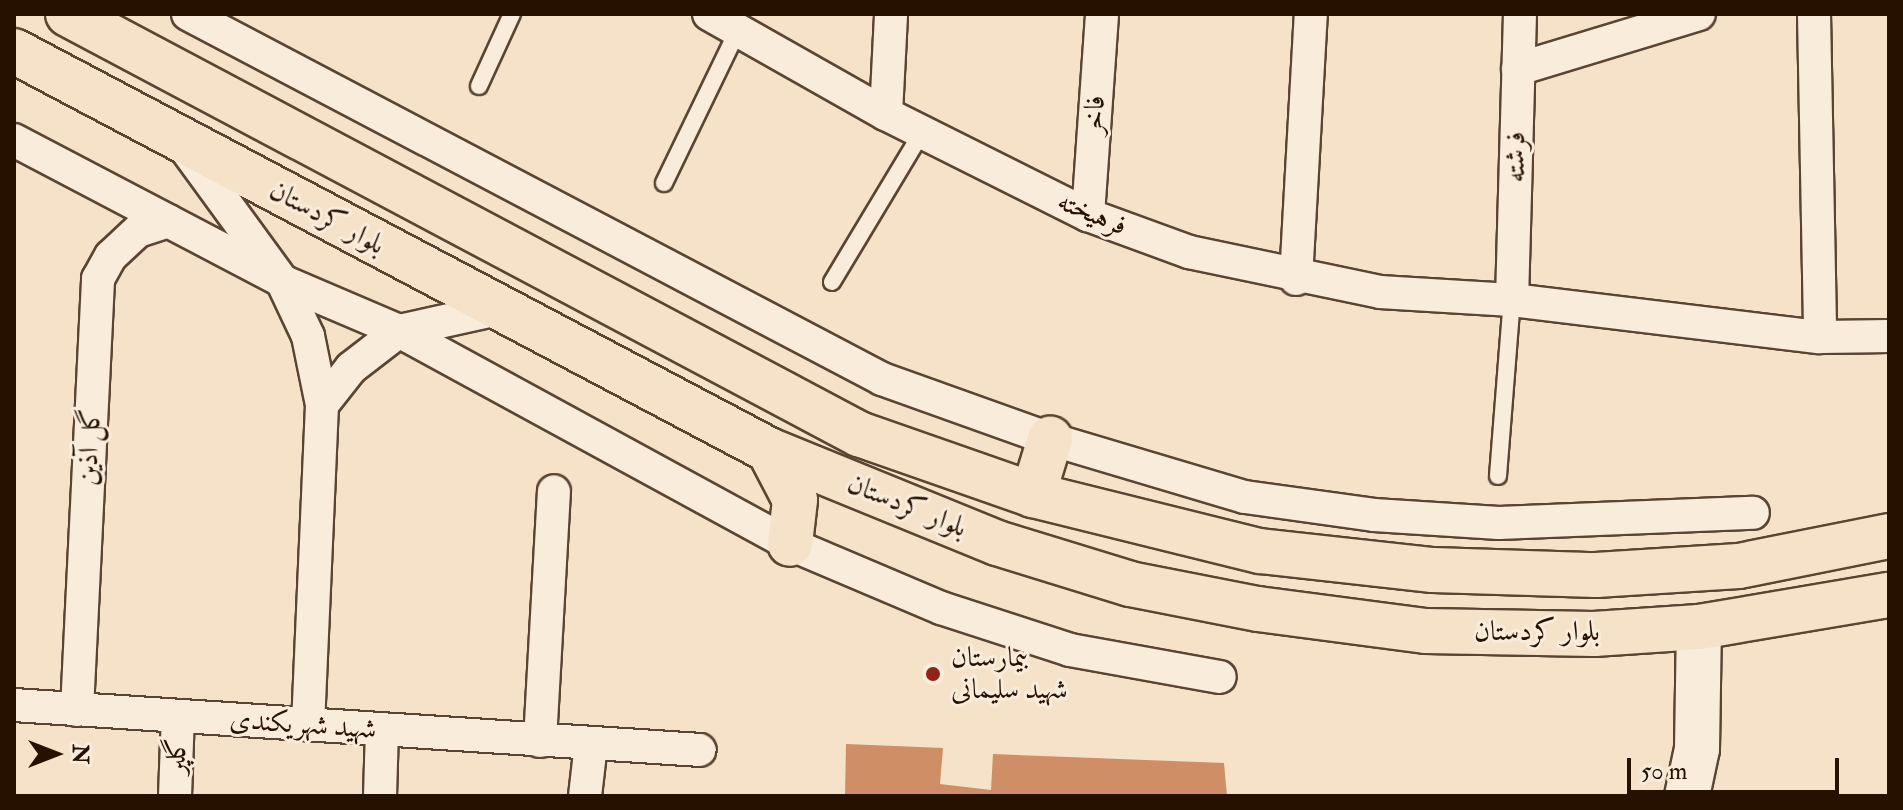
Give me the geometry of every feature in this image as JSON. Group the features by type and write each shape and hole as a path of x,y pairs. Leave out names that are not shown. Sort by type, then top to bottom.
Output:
{"main road":[{"name":"بلوار کردستان","path":"68,14 702,355 859,434 1033,495 1260,551 1433,570 1596,575 1739,566 1889,536"},
{"name":"بلوار کردستان","path":"14,51 769,450 997,543 1130,584 1258,609 1426,631 1594,634 1699,627 1889,595"},
{"path":"1033,495 1050,439"},
{"path":"769,450 795,500 790,544"}],"street":[{"path":"188,14 882,379 1050,439 1245,497 1374,515 1499,523 1753,513"},
{"name":"فرهیخته","path":"709,14 886,114 1088,215 1189,252 1296,279 1380,292 1512,300 1820,337 1889,336"},
{"path":"886,114 891,14"},
{"name":"فاخر","path":"1088,215 1102,14"},
{"path":"1296,279 1311,14"},
{"name":"فرشته","path":"1512,300 1520,14"},
{"path":"1518,69 1699,14"},
{"path":"1814,14 1820,337"},
{"path":"14,140 282,281 399,331 790,544 941,608 1070,650 1220,677"},
{"path":"179,140 282,281 308,336 322,405 308,725"},
{"name":"گل آذین","path":"77,710 98,279 111,256 138,231 168,221"},
{"path":"322,405 351,368 399,331 498,309"},
{"path":"540,741 554,491"},
{"path":"1687,796 1697,749 1699,627"},
{"name":"شهید شهریکندی","path":"14,705 700,750"},
{"name":"گلپر","path":"175,796 178,716"},
{"path":"380,796 382,730"},
{"path":"585,796 591,744"}],"lane":[{"path":"479,86 512,14"},
{"path":"664,183 738,30"},
{"path":"832,282 922,132"},
{"path":"1498,476 1512,300"}],"building":[{"path":"846,744 943,748 940,784 991,790 993,754 1224,763 1227,796 845,796"}],"place":[{"name":"بیمارستان شهید سلیمانی","path":"933,674"}]}
